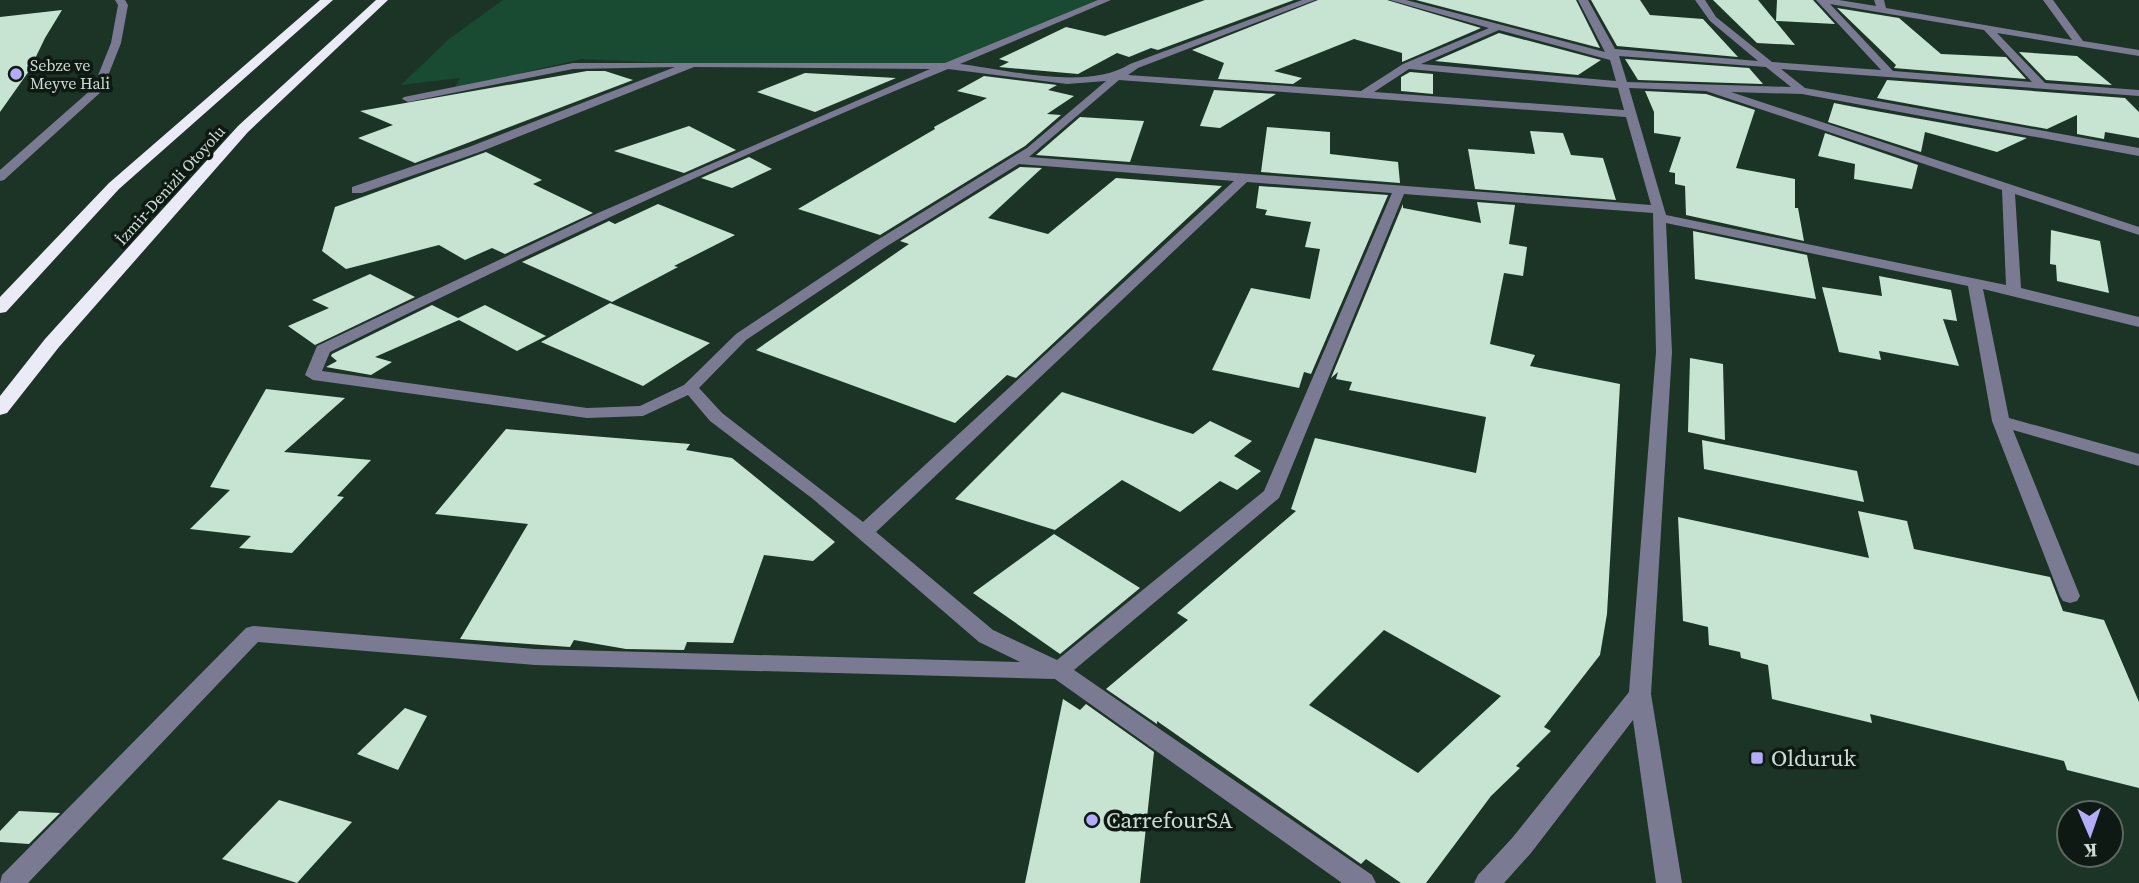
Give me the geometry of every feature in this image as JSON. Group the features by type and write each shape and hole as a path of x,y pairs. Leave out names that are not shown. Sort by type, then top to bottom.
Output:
{"highway":[{"name":"İzmir-Denizli Otoyolu","path":"0,308 114,186 327,0"},
{"name":"İzmir-Denizli Otoyolu","path":"0,409 52,343 243,129 382,0"}],"street":[{"path":"0,177 98,89 116,43 123,5 120,0"},
{"path":"1106,0 631,203 408,306 323,349 313,375 587,413 643,411 690,388 741,337 879,245 1031,151 1117,77 1134,66 1310,0"},
{"path":"1395,0 1495,29 1612,55 1764,63 2139,93"},
{"path":"1583,0 1612,55 1632,114 1659,214 1664,352 1640,694 1669,883"},
{"path":"1700,0 1713,19 1801,91"},
{"path":"1822,0 1890,74"},
{"path":"1822,0 1880,5 1987,28 2139,53"},
{"path":"2048,0 2080,44"},
{"path":"1987,28 2041,85"},
{"path":"1365,93 1407,66 1495,29"},
{"path":"356,190 473,150 693,64"},
{"path":"408,99 573,66 949,66 1068,81 1117,77 1632,114"},
{"path":"1407,66 1622,85 1801,91 2139,152"},
{"path":"1702,86 2008,190 2139,231"},
{"path":"1018,159 1400,189 1659,214 2014,291 2139,322"},
{"path":"864,532 1245,177"},
{"path":"11,883 253,634 535,657 1059,671 1272,494 1400,189"},
{"path":"2008,190 2014,291"},
{"path":"1975,284 2001,421 2070,596"},
{"path":"690,388 716,417 820,495 986,636 1059,671 1363,883"},
{"path":"2001,421 2139,460"},
{"path":"1487,883 1522,845 1640,694"}],"green space":[{"path":"503,0 1106,0 949,66 693,64 581,59 454,89 460,78 401,85 449,39"}],"building":[{"path":"1205,0 1294,0 1158,50 1151,48 1129,57 1117,53 1078,74 999,67 1009,62 999,59 1066,27 1105,36"},
{"path":"1318,0 1387,0 1481,28 1402,62 1402,53 1354,39 1274,71 1302,78 1293,84 1218,79 1224,63 1192,50"},
{"path":"1416,0 1576,0 1600,48"},
{"path":"1591,0 1640,0 1650,15 1703,19 1738,57 1617,46"},
{"path":"1713,0 1758,0 1795,45 1757,43"},
{"path":"1777,0 1813,0 1835,24 1776,21"},
{"path":"1837,8 1899,18 1941,54 2006,57 2026,79 1894,68 1896,65"},
{"name":"Sebze ve Meyve Hali","path":"62,10 29,71 0,112 0,17"},
{"path":"1499,33 1601,60 1578,75 1435,61"},
{"path":"2019,52 2077,56 2112,85 2046,80"},
{"path":"1625,59 1749,68 1763,84 1638,80"},
{"path":"587,71 605,71 633,80 415,163 358,138 393,125 360,111"},
{"path":"1410,72 1433,74 1433,94 1401,91 1401,77"},
{"path":"805,73 896,78 815,112 757,92"},
{"path":"984,76 1057,85 1048,90 1074,96 1047,114 1061,115 1025,146 880,235 798,209 987,98 957,91"},
{"path":"1887,80 2125,98 2139,112 2139,138 2105,132 2104,139 2077,134 2077,115 2047,129 1877,98"},
{"path":"1214,90 1276,94 1220,128 1200,126"},
{"path":"1645,91 1706,94 1755,110 1736,168 1795,179 1795,208 1798,208 1804,241 1686,215 1685,186 1675,184 1675,173 1669,172 1681,137 1654,133 1654,112"},
{"path":"1834,103 2027,138 1997,152 1925,132 1921,152 1828,122"},
{"path":"1080,117 1144,121 1130,162 1036,155"},
{"path":"689,126 736,150 684,173 614,151"},
{"path":"1267,127 1330,132 1330,154 1398,162 1400,183 1261,172"},
{"path":"1530,131 1563,133 1571,155 1603,158 1616,200 1475,189 1468,149 1535,154"},
{"path":"1825,133 1918,165 1912,189 1854,179 1855,164 1818,156"},
{"path":"486,152 542,180 533,184 593,213 505,254 492,248 465,260 439,245 346,269 322,251 335,207"},
{"path":"749,157 772,169 732,188 701,178"},
{"path":"1020,167 1042,168 988,218 1048,234 1116,178 1222,186 1016,378 1007,375 955,423 756,350 909,244 900,241"},
{"path":"1259,186 1388,195 1311,374 1304,372 1299,388 1212,370 1251,288 1310,299 1320,249 1305,247 1311,222 1265,215 1267,210 1256,208"},
{"path":"1477,202 1515,205 1509,244 1527,247 1523,276 1504,273 1490,344 1535,355 1530,366 1620,384 1607,614 1600,655 1544,727 1551,731 1516,766 1520,768 1491,796 1426,883 1401,883 1366,859 1361,864 1157,721 1157,724 1106,689 1188,620 1177,613 1296,511 1291,509 1315,438 1476,473 1486,417 1349,390 1352,382 1336,379 1338,372 1331,378 1403,204 1403,208 1481,223","holes":["1384,630 1501,696 1418,773 1309,705"]},
{"path":"658,204 735,235 612,302 522,262 609,221 615,224"},
{"path":"2051,230 2100,241 2109,293 2057,281 2056,265 2050,264"},
{"path":"1693,231 1807,255 1816,299 1695,279"},
{"path":"370,274 415,297 315,345 288,326 329,308 312,300"},
{"path":"1879,276 1951,290 1957,321 1943,319 1959,366 1879,351 1881,360 1839,352 1822,287 1882,296"},
{"path":"610,303 710,343 643,386 541,342"},
{"path":"432,305 458,318 485,305 546,336 517,351 459,320 375,357 392,362 371,375 326,367 337,361 332,354"},
{"path":"1690,358 1723,364 1725,440 1688,432"},
{"path":"266,389 345,398 284,452 371,460 337,496 344,497 292,553 239,548 251,536 190,529 230,490 210,487"},
{"path":"1062,392 1193,434 1210,421 1252,441 1234,456 1261,471 1237,490 1220,481 1180,512 1122,480 1055,530 955,499"},
{"path":"506,429 690,444 686,450 732,458 835,542 813,561 764,555 733,643 687,642 684,650 626,649 574,640 570,647 460,639 528,524 435,514"},
{"path":"1702,440 1857,471 1864,502 1704,469"},
{"path":"1858,511 1907,521 1914,549 2050,577 2063,611 2104,620 2139,702 2139,788 2067,770 2064,761 1870,714 1872,723 1772,699 1768,665 1741,658 1740,652 1709,645 1708,627 1683,621 1678,517 1869,558"},
{"path":"1054,534 1140,588 1060,654 973,593"},
{"name":"CarrefourSA","path":"1063,699 1080,710 1086,704 1154,752 1140,883 1025,883"},
{"path":"405,708 427,716 398,770 357,754"},
{"path":"279,800 352,822 297,883 222,859"},
{"path":"19,811 60,813 29,844 0,842 0,831"}],"place":[{"name":"Sebze ve Meyve Hali","path":"16,74"},
{"name":"Olduruk","path":"1757,758"},
{"name":"CarrefourSA","path":"1092,820"}]}
